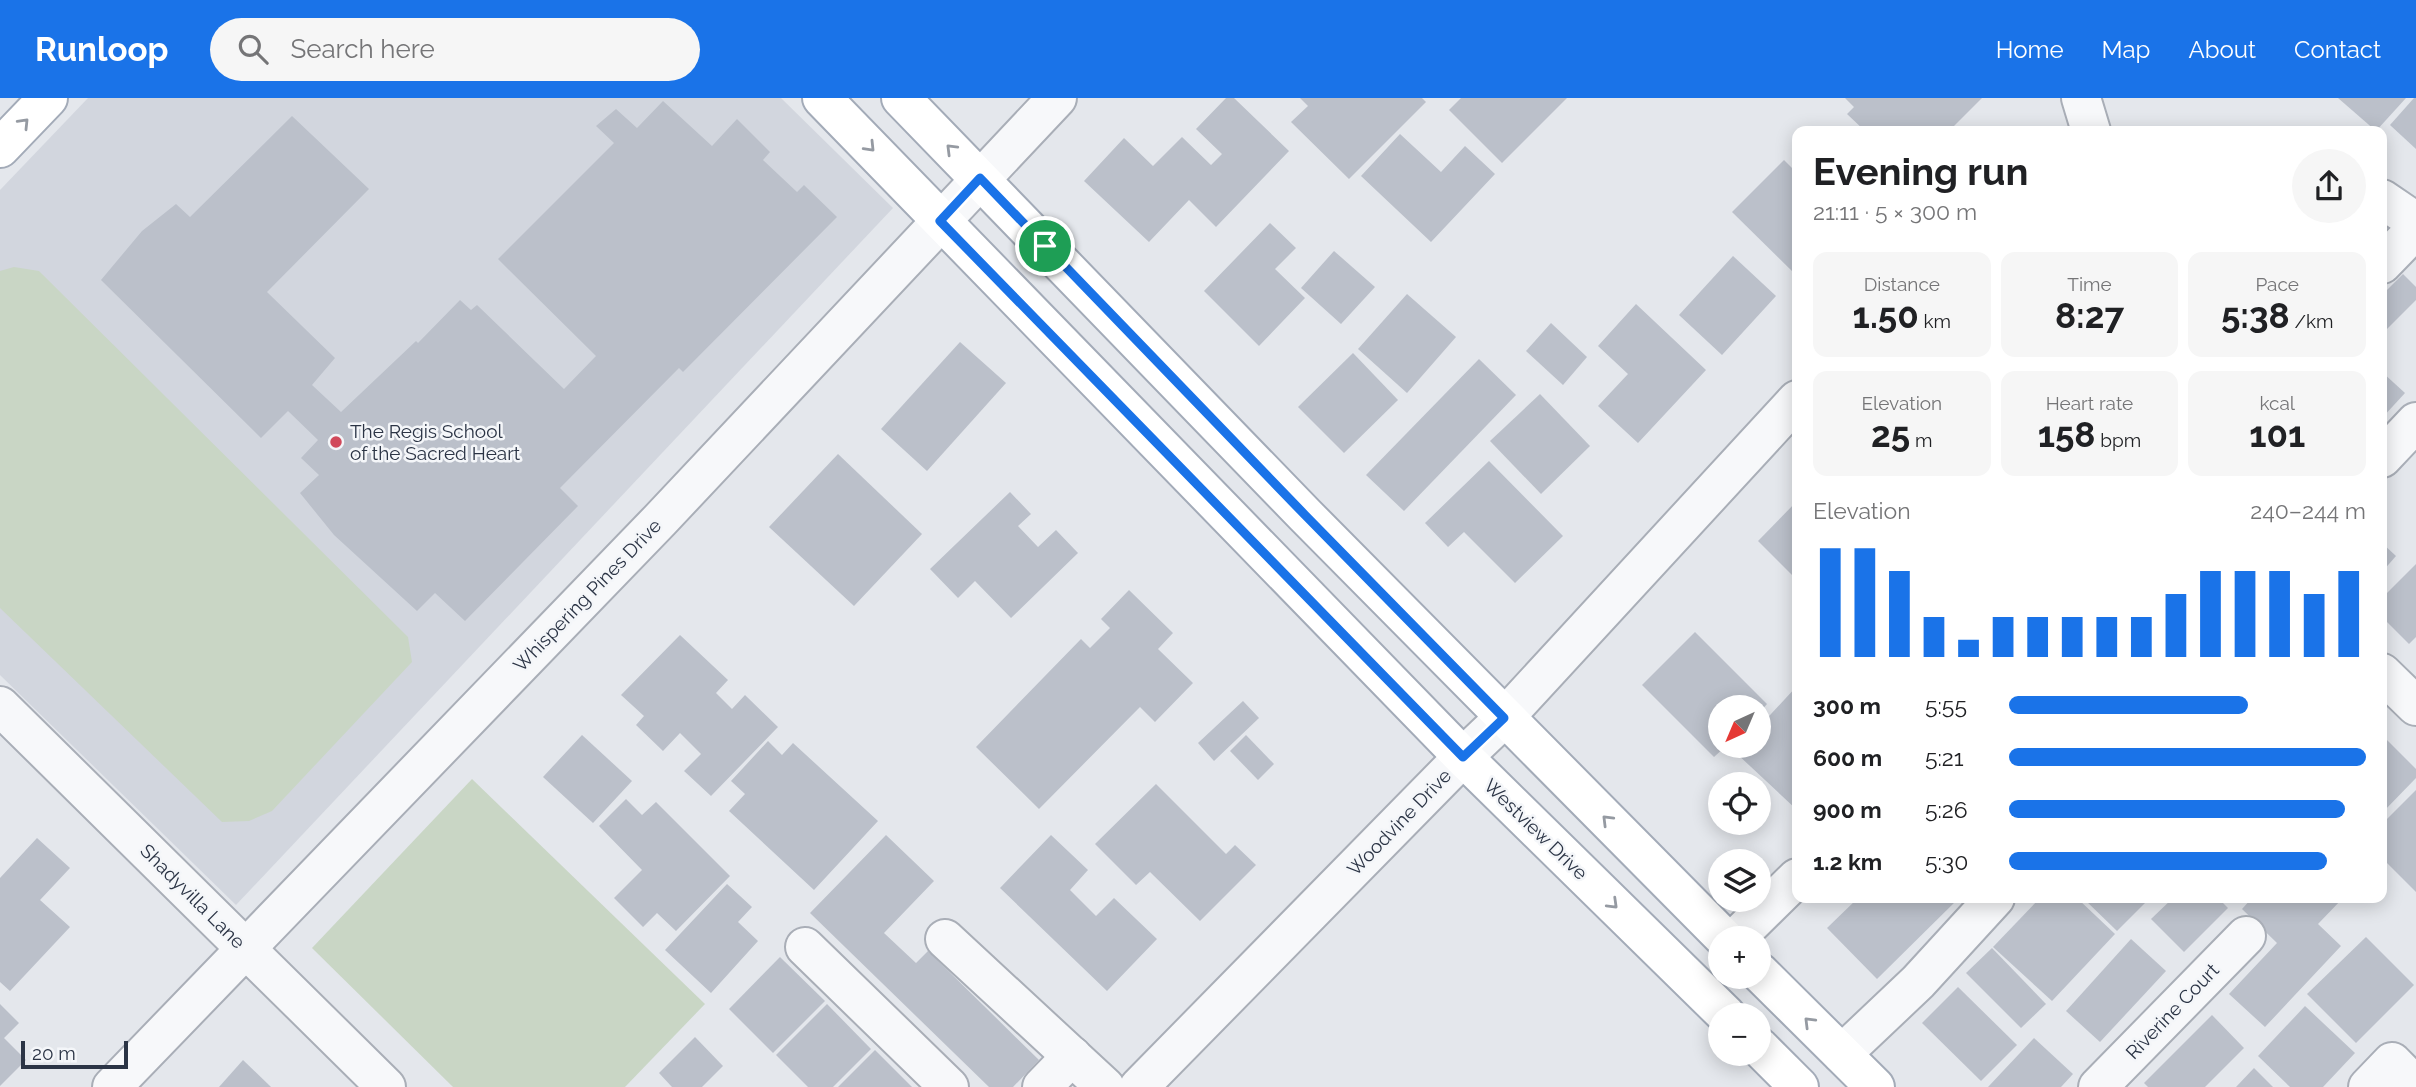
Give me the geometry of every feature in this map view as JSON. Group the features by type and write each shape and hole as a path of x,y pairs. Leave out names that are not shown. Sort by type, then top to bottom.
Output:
{"main road":[{"path":"0,148 48,98"},
{"name":"Westview Drive","path":"822,98 1463,757 1714,1003"},
{"path":"901,98 1305,515 1712,926"},
{"path":"1771,984 1875,1087"},
{"path":"1771,1059 1799,1087"}],"street":[{"name":"Whispering Pines Drive","path":"112,1087 660,520 1057,98"},
{"path":"2081,98 2089,126"},
{"path":"2387,202 2416,222"},
{"path":"2387,259 2416,229"},
{"name":"Woodvine Drive","path":"1139,1087 1504,718 1792,405"},
{"path":"2387,453 2416,422"},
{"path":"2387,678 2416,704"},
{"name":"Shadyvilla Lane","path":"0,706 386,1087"},
{"path":"1749,926 1792,883"},
{"path":"1842,1054 1918,982 1990,903"},
{"name":"Riverine Court","path":"2098,1087 2246,936"},
{"path":"945,939 1105,1087"},
{"path":"805,947 950,1087"},
{"path":"1042,1087 1072,1056"}],"shaded area":[{"name":"The Regis School of the Sacred Heart","path":"88,98 781,98 893,208 236,905 0,675 0,190"}],"green space":[{"path":"14,267 39,271 408,637 412,662 272,811 249,821 222,822 0,608 0,271"},
{"path":"472,779 705,1004 625,1087 453,1087 312,948"}],"building":[{"path":"1226,98 1234,98 1289,151 1216,227 1189,200 1149,242 1084,181 1124,138 1153,166 1182,137 1211,165 1222,154 1196,129"},
{"path":"1300,98 1422,98 1426,102 1349,179 1291,122 1308,106"},
{"path":"1461,98 1567,98 1502,163 1449,110"},
{"path":"1845,98 1982,98 1954,126 1860,126 1847,114 1854,107"},
{"path":"2338,98 2406,98 2381,126 2370,126"},
{"path":"2416,98 2416,149 2390,125"},
{"path":"663,101 712,146 737,119 770,152 763,160 797,192 804,185 837,217 683,372 679,368 560,488 578,506 465,621 435,593 417,611 334,535 300,493 319,475 301,458 318,440 288,411 261,438 101,280 142,231 176,204 190,217 292,116 369,189 267,292 335,358 312,385 341,412 416,341 418,343 460,300 471,310 477,305 564,389 596,356 498,259 614,143 596,126 616,109 637,128"},
{"path":"1400,134 1441,172 1465,146 1495,174 1431,242 1361,176"},
{"path":"1784,160 1792,168 1792,271 1732,212"},
{"path":"1270,223 1296,248 1275,269 1305,298 1259,346 1204,291"},
{"path":"1334,251 1375,287 1341,324 1301,288"},
{"path":"1733,256 1776,296 1722,355 1679,315"},
{"path":"2403,274 2416,287 2416,300 2387,329 2387,290"},
{"path":"1407,294 1456,337 1407,393 1358,349"},
{"path":"1636,304 1706,370 1638,443 1598,406 1628,374 1598,346"},
{"path":"1551,323 1587,357 1563,385 1526,351"},
{"path":"960,342 1006,383 927,471 881,429"},
{"path":"1353,353 1398,400 1344,453 1298,407"},
{"path":"1479,359 1516,395 1404,511 1366,475"},
{"path":"2387,377 2405,393 2387,413"},
{"path":"1540,394 1590,446 1541,494 1490,441"},
{"path":"838,454 922,534 854,606 769,527"},
{"path":"1489,461 1563,536 1515,583 1464,532 1448,547 1425,523"},
{"path":"1010,492 1031,514 1018,526 1038,547 1056,530 1078,553 1011,618 975,581 958,598 930,569"},
{"path":"1792,506 1792,575 1758,541"},
{"path":"2387,548 2396,556 2387,566"},
{"path":"2416,564 2416,637 2409,644 2387,622 2387,593"},
{"path":"1129,590 1173,633 1158,649 1193,683 1155,722 1140,707 1039,809 976,747 1081,639 1090,648 1110,628 1101,619"},
{"path":"1695,632 1758,695 1708,695 1708,751 1642,685"},
{"path":"680,635 728,680 716,693 732,709 745,695 778,727 711,796 684,771 701,754 680,733 663,751 636,725 644,716 621,695"},
{"path":"1792,691 1792,805 1771,786 1771,772 1756,772 1741,758 1771,758 1771,714"},
{"path":"1243,701 1259,718 1214,761 1198,743"},
{"path":"582,735 632,781 593,823 543,777"},
{"path":"1246,735 1274,764 1258,780 1230,751"},
{"path":"2387,740 2416,769 2416,778 2387,808"},
{"path":"768,741 782,755 793,743 878,821 814,890 729,811 745,794 731,781"},
{"path":"1156,784 1226,854 1235,845 1256,865 1200,921 1150,872 1136,885 1095,844"},
{"path":"2416,790 2416,892 2387,863 2387,819"},
{"path":"626,799 642,815 656,802 730,876 676,931 657,913 643,927 614,898 642,870 599,826"},
{"path":"886,835 934,881 884,933 916,963 928,951 1039,1060 1013,1087 989,1087 810,913"},
{"path":"1051,835 1088,870 1070,890 1096,916 1114,898 1157,939 1107,991 1000,888"},
{"path":"37,838 70,868 40,900 70,927 10,991 0,982 0,878"},
{"path":"727,884 752,907 738,922 758,941 711,993 665,950"},
{"path":"1853,903 1954,903 1877,979 1827,928"},
{"path":"2035,903 2082,903 2115,934 2052,1001 1993,947"},
{"path":"2088,903 2145,903 2117,931"},
{"path":"2168,903 2223,903 2228,908 2184,952 2151,919"},
{"path":"2247,903 2338,903 2318,924 2341,946 2265,1027 2229,994 2277,943 2242,909"},
{"path":"2366,937 2414,985 2356,1043 2307,994"},
{"path":"2131,939 2166,971 2100,1042 2066,1011"},
{"path":"1992,948 2046,1004 2021,1028 1966,973"},
{"path":"780,957 825,1001 773,1053 729,1009"},
{"path":"1958,987 2017,1045 1981,1081 1922,1023"},
{"path":"0,1004 19,1023 4,1038 26,1060 0,1086"},
{"path":"827,1004 871,1049 833,1087 808,1087 776,1055"},
{"path":"2305,1006 2355,1053 2323,1087 2290,1087 2258,1056"},
{"path":"2212,1015 2244,1048 2205,1087 2148,1087 2144,1083"},
{"path":"695,1037 723,1066 702,1087 672,1087 659,1073"},
{"path":"2034,1038 2073,1074 2061,1087 1988,1087"},
{"path":"875,1050 912,1087 838,1087"},
{"path":"243,1060 271,1087 219,1087"},
{"path":"2254,1068 2273,1087 2236,1087"}],"place":[{"name":"The Regis School of the Sacred Heart","path":"336,442"}],"route":[{"path":"980,178 1045,246 1504,718 1463,757 940,221 980,178"}]}
